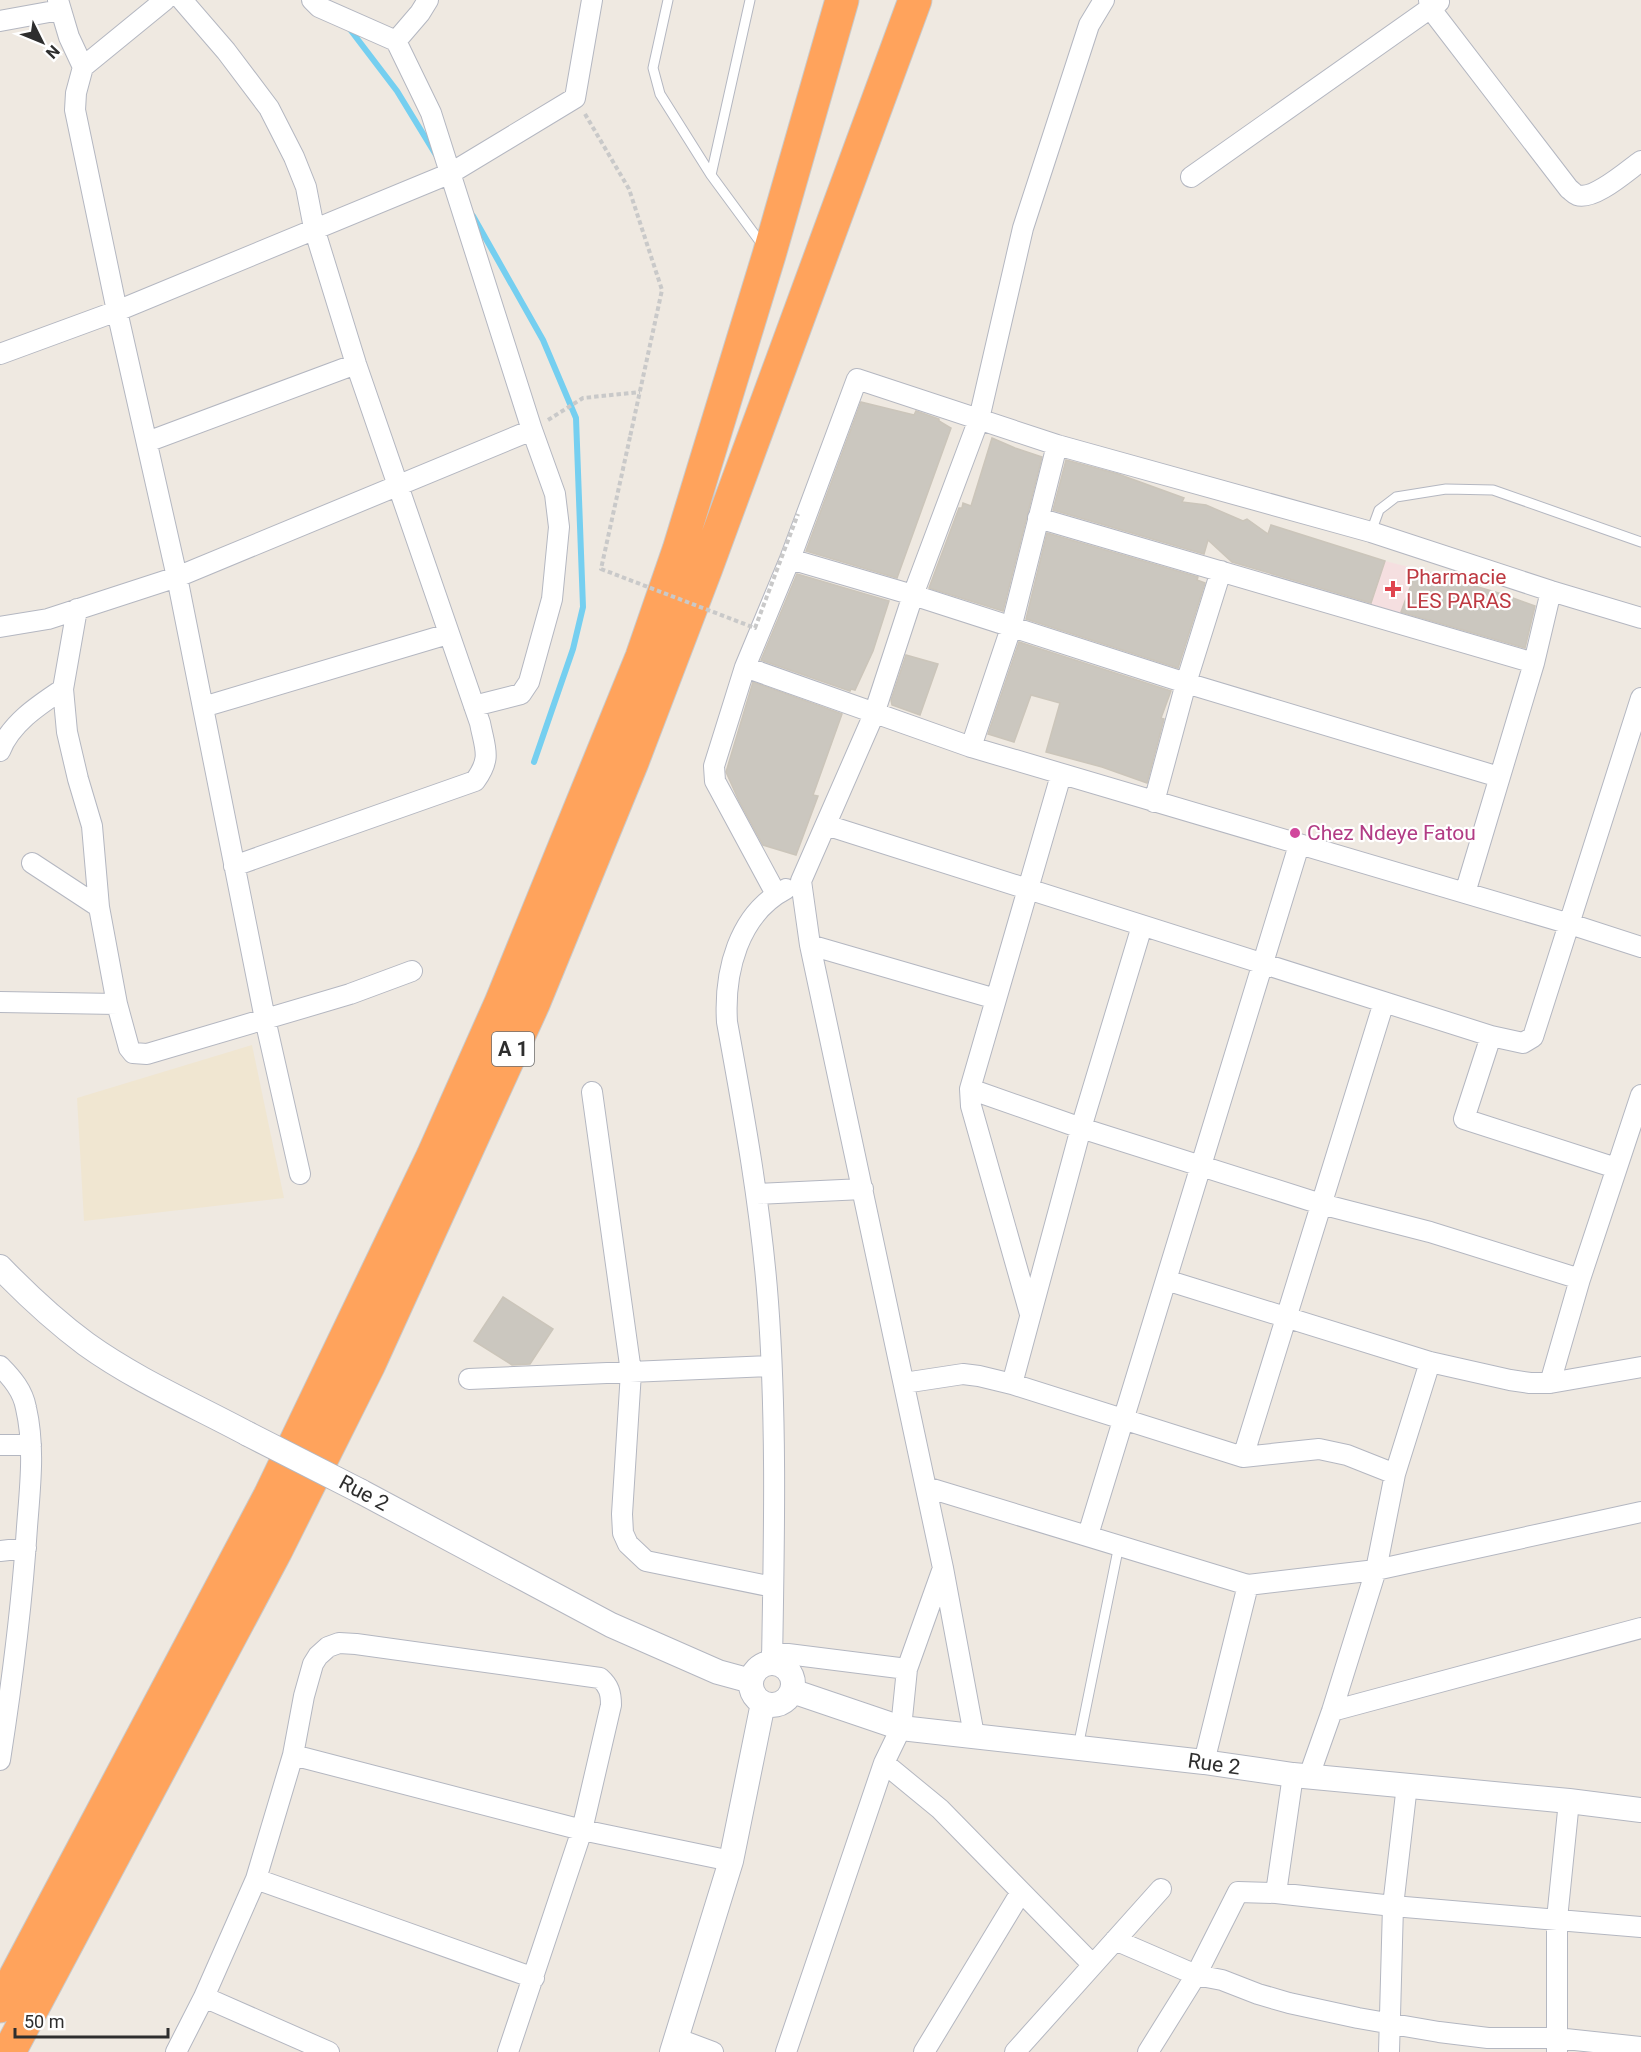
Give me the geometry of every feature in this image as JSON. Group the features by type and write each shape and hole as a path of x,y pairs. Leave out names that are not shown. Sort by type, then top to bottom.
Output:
{"highway":[{"name":"A 1","path":"0,2006 270,1496 433,1156 501,1003 642,657 679,550 770,255 842,0"},
{"name":"A 1","path":"9,2052 276,1550 359,1385 533,1005 632,762 706,568 915,0"}],"street":[{"path":"165,0 83,67 76,93 75,110 117,311 177,577 265,1018 300,1174"},
{"path":"182,0 226,51 269,108 294,157 306,187 315,228 356,364 480,723 487,760 475,781 234,866"},
{"path":"312,0 319,7 396,41 431,113 532,430 555,494 559,513 552,599 529,682 521,694 474,706"},
{"path":"396,41 428,0"},
{"path":"0,354 117,311 451,173 575,98 592,0"},
{"path":"974,1735 943,1568 810,945 801,881 874,714 913,595 979,419 1023,228 1089,25 1104,0"},
{"path":"1191,177 1434,3 1569,189 1578,195 1587,196 1597,192 1641,161"},
{"path":"0,21 59,5 69,37 83,67"},
{"path":"147,442 356,364"},
{"path":"776,894 714,781 714,766 745,667 790,559 858,379 1057,445 1371,532 1641,618"},
{"path":"0,627 40,621 177,577 532,430"},
{"path":"971,747 1011,628 1057,445"},
{"path":"1038,518 1534,663"},
{"path":"790,559 1499,777"},
{"path":"1154,802 1186,682 1221,571"},
{"path":"1465,893 1534,663 1551,591"},
{"path":"77,609 63,689 67,732 92,826 99,907 117,1004 129,1048 133,1053 138,1055 350,994 412,971"},
{"path":"203,707 448,634"},
{"path":"745,667 971,747 1641,947"},
{"path":"0,751 14,729 34,709 63,689"},
{"path":"826,825 1491,1036 1522,1043 1533,1037 1641,698"},
{"path":"1030,1314 971,1106 970,1089 1061,775"},
{"path":"1088,1535 1299,845"},
{"path":"32,863 99,907"},
{"path":"772,1657 771,1366 768,1300 756,1194 727,1022 726,997 734,950 757,912 776,894 801,881"},
{"path":"1011,1384 1081,1128 1142,926"},
{"path":"810,945 996,999"},
{"path":"0,1002 117,1004"},
{"path":"1243,1457 1384,1002"},
{"path":"1491,1036 1464,1119 1616,1168"},
{"path":"970,1089 1081,1128 1321,1204 1430,1232 1580,1279"},
{"path":"592,1092 631,1372 622,1514 623,1533 628,1544 646,1561 773,1587"},
{"path":"1550,1383 1580,1279 1616,1168 1636,1134 1641,1095"},
{"path":"756,1194 863,1190"},
{"name":"Rue 2","path":"0,1267 38,1305 87,1345 126,1369 611,1625 718,1672 751,1681"},
{"path":"1166,1280 1430,1362 1510,1380 1550,1383 1641,1367"},
{"path":"1276,1893 1301,1776 1332,1711 1376,1570 1395,1474 1430,1362"},
{"path":"0,1366 14,1381 26,1406 31,1445 26,1548 8,1664 0,1760"},
{"path":"469,1379 771,1366"},
{"path":"904,1383 963,1374 979,1376 1243,1457 1319,1449 1347,1455 1395,1474"},
{"path":"0,1445 31,1445"},
{"path":"926,1487 1248,1585 1376,1570 1641,1512"},
{"path":"0,1551 26,1548"},
{"path":"786,2052 884,1763 901,1728 907,1669 943,1568"},
{"path":"1203,1762 1248,1585"},
{"path":"1332,1711 1641,1628"},
{"path":"176,2052 204,1997 256,1880 293,1755 304,1696 313,1664 328,1647 339,1643 368,1645 600,1678 608,1685 611,1705 582,1830 508,2052"},
{"path":"772,1657 790,1671 793,1677 792,1691 783,1702 763,1703 755,1696 751,1681 754,1672 772,1657 907,1669"},
{"name":"Rue 2","path":"792,1691 901,1728 1078,1747 1301,1776 1641,1810"},
{"path":"713,2052 675,2045 731,1861 763,1703"},
{"path":"293,1755 582,1830 731,1861"},
{"path":"884,1763 940,1809 1093,1965"},
{"path":"1389,2052 1393,1906 1407,1785"},
{"path":"1557,2045 1557,1919 1569,1801"},
{"path":"256,1880 534,1978"},
{"path":"1015,2052 1161,1889"},
{"path":"924,2052 1021,1892"},
{"path":"1148,2052 1196,1975 1238,1893 1276,1893 1393,1906 1641,1927"},
{"path":"1116,1940 1196,1975 1222,1980 1257,1994 1389,2024 1557,2045 1641,2047"},
{"path":"204,1997 329,2052"}],"lane":[{"path":"668,0 652,68 660,94 711,175 770,255"},
{"path":"711,175 750,0"},
{"path":"1371,532 1379,510 1396,497 1446,489 1493,490 1641,542"},
{"path":"1078,1747 1119,1545"}],"path":[{"path":"575,98 629,189 662,290 601,569 755,628 798,514"},
{"path":"532,430 583,398 640,392"}],"shaded area":[{"name":"Pharmacie LES PARAS","path":"1385,561 1417,569 1400,615 1369,608"},
{"path":"252,1045 284,1198 84,1221 77,1098"}],"building":[{"path":"861,402 914,415 916,411 939,419 951,428 897,578 806,551"},
{"path":"992,438 1042,457 1003,611 929,588 959,508 962,508 963,503 971,506"},
{"path":"1066,460 1118,474 1184,498 1182,502 1206,505 1243,521 1247,519 1268,534 1271,525 1385,561 1371,603 1232,562 1208,540 1204,554 1053,510"},
{"path":"1047,533 1198,577 1197,580 1205,583 1178,668 1026,619"},
{"path":"1417,569 1535,606 1525,648 1401,612"},
{"path":"797,574 889,601 873,651 855,690 850,691 761,660"},
{"path":"1019,642 1171,691 1161,718 1164,719 1147,783 1102,767 1046,752 1060,703 1031,695 1014,742 988,734"},
{"path":"906,655 938,664 920,715 892,705 891,700"},
{"path":"753,682 842,714 813,795 818,796 796,855 763,845 726,772"},
{"path":"503,1297 553,1329 530,1364 512,1365 474,1341"}],"waterway":[{"path":"349,28 397,91 436,155"},
{"path":"473,216 543,340 576,418 583,607 573,649 534,762"}],"place":[{"name":"Pharmacie LES PARAS","path":"1393,589"},
{"name":"Chez Ndeye Fatou","path":"1295,833"}]}
